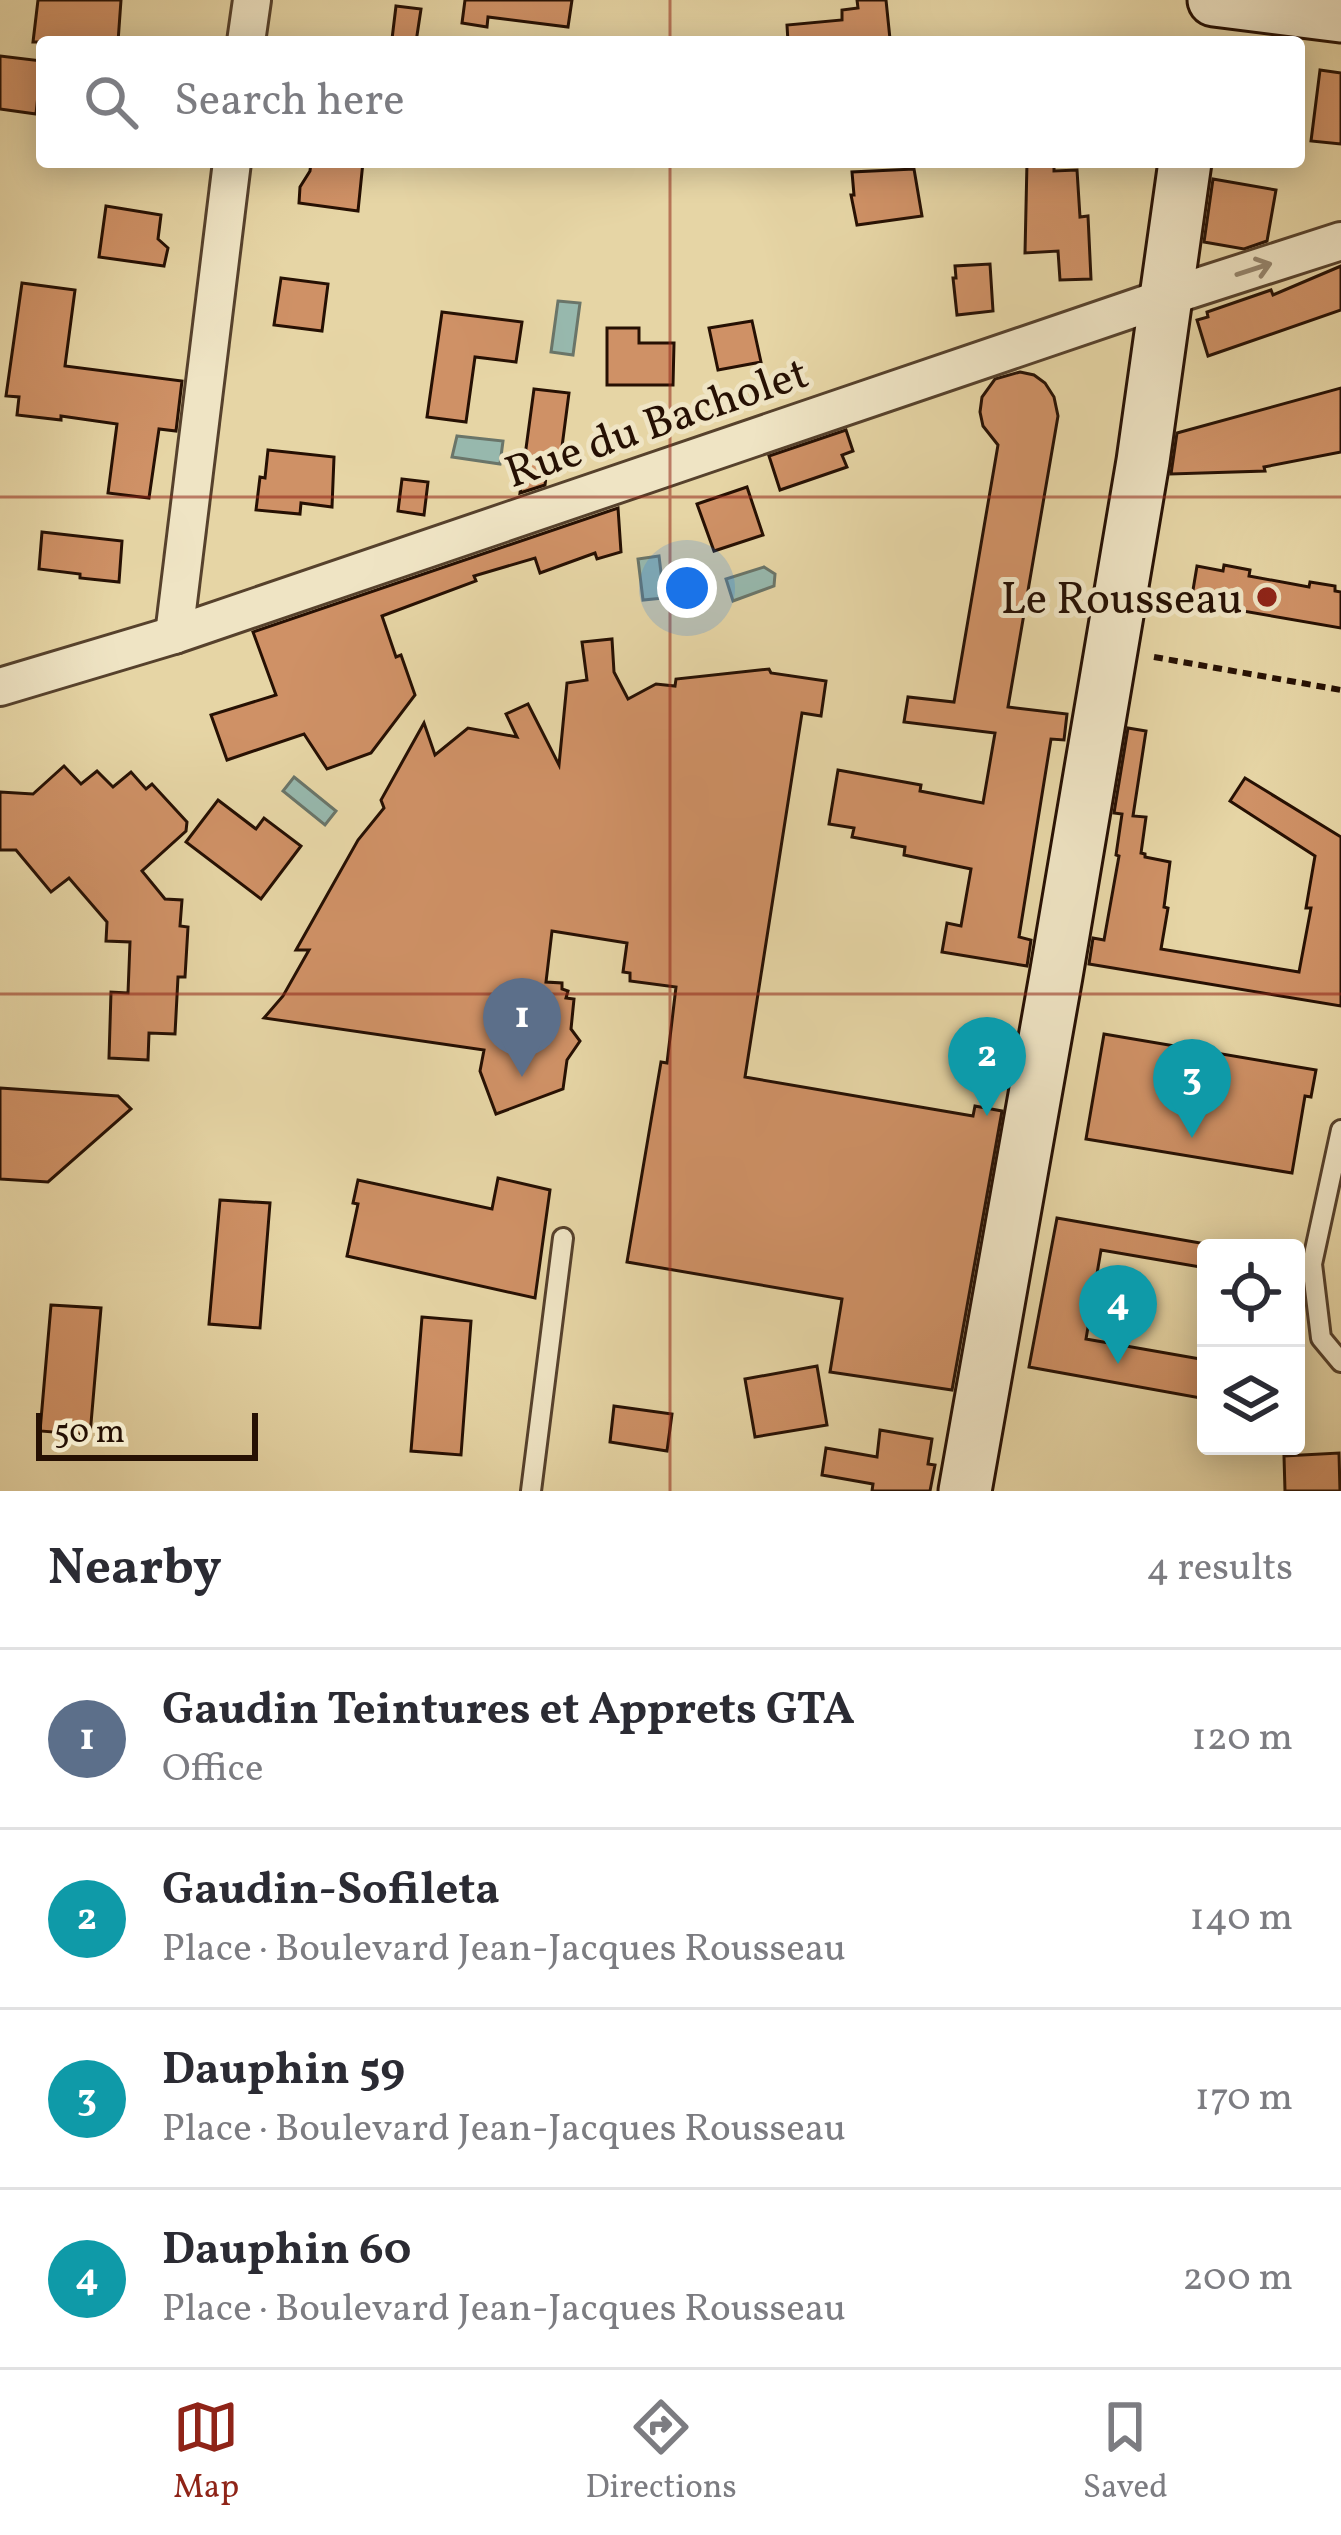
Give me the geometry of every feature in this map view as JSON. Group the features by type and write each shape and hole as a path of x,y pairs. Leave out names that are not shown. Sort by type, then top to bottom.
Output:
{"main road":[{"path":"1202,36 1211,0 1341,16"},
{"path":"965,1491 1143,461 1184,168"}],"street":[{"path":"247,36 251,0"},
{"path":"174,635 231,168"},
{"name":"Rue du Bacholet","path":"0,687 174,635 1341,241"}],"lane":[{"path":"1341,1130 1312,1264 1321,1338 1341,1362"},
{"path":"531,1491 563,1238"}],"path":[{"path":"1154,657 1341,690"}],"water":[{"path":"558,301 580,303 573,355 551,352"},
{"path":"457,436 503,441 500,464 452,457"},
{"path":"659,556 664,598 643,600 638,559"},
{"path":"764,567 775,574 774,586 733,601 726,579"},
{"path":"294,777 336,811 325,825 283,791"}],"building":[{"path":"38,0 121,0 118,36 36,36 33,42"},
{"path":"465,0 572,0 568,27 488,17 487,27 462,23"},
{"path":"857,0 886,0 890,36 788,36 787,25 842,20 842,10 858,8"},
{"path":"396,6 421,9 417,36 392,36"},
{"path":"0,56 36,60 36,114 0,109"},
{"path":"1320,70 1341,73 1341,144 1311,141"},
{"path":"362,168 358,211 299,203 300,187 310,171"},
{"path":"1027,168 1077,170 1080,217 1088,216 1091,279 1060,280 1058,251 1025,253"},
{"path":"914,169 922,216 857,225 852,172"},
{"path":"1213,179 1276,190 1267,241 1244,249 1204,242"},
{"path":"106,206 161,215 158,239 168,248 164,266 99,257"},
{"path":"990,264 993,311 957,315 955,266"},
{"path":"1341,266 1341,310 1208,356 1197,320 1208,317 1207,312 1271,290 1273,295"},
{"path":"281,278 328,284 322,331 274,325"},
{"path":"22,283 75,290 65,366 182,381 176,431 159,429 149,498 108,493 117,424 17,415 19,397 6,396"},
{"path":"442,312 522,322 516,362 475,357 466,422 427,417"},
{"path":"752,321 761,362 718,370 709,328"},
{"path":"607,328 639,328 639,343 674,343 673,385 607,385"},
{"path":"1020,372 1045,383 1058,416 1008,707 1067,714 1064,740 1051,739 1019,937 1031,940 1027,966 942,952 947,923 961,926 971,869 904,855 905,847 852,837 854,828 829,824 838,770 921,785 920,791 983,803 995,733 904,722 908,697 954,702 998,445 983,426 982,397 995,379"},
{"path":"1341,388 1341,452 1264,467 1265,471 1171,474 1177,433"},
{"path":"534,389 569,393 560,462 548,460 545,485 520,493"},
{"path":"846,430 853,451 842,455 847,467 780,490 769,456"},
{"path":"268,450 334,457 332,507 301,503 300,514 256,510"},
{"path":"402,479 428,482 424,515 398,511"},
{"path":"747,487 763,535 714,551 697,504"},
{"path":"618,508 621,552 597,559 595,553 540,573 535,558 474,576 476,581 382,616 415,695 371,753 327,769 304,734 227,760 211,715 276,695 253,632"},
{"path":"42,532 122,541 119,582 39,569"},
{"name":"Le Rousseau","path":"1224,565 1250,570 1249,576 1309,587 1310,582 1335,586 1341,592 1341,628 1191,602 1197,566 1223,571"},
{"path":"612,639 614,672 628,699 656,684 675,686 676,679 769,669 826,681 821,716 802,713 745,1077 973,1116 975,1106 1002,1111 952,1390 830,1372 842,1299 627,1262 661,1062 667,1063 676,987 630,981 630,973 623,972 627,943 552,931 546,982 562,983 568,991 566,998 574,999 571,1029 580,1041 567,1060 563,1089 496,1114 480,1071 484,1050 264,1018 283,996 309,950 296,950 358,840 384,808 381,800 424,723 435,755 468,728 517,737 506,714 528,704 559,765 567,683 587,680 582,642"},
{"path":"1128,728 1146,731 1133,816 1146,817 1141,853 1170,862 1161,949 1299,972 1315,856 1230,801 1245,778 1341,837 1341,1006 1089,964 1093,938 1104,940 1119,856 1122,814 1114,813"},
{"path":"64,766 81,784 97,771 113,787 131,772 146,789 152,784 187,822 186,831 142,871 165,899 182,900 180,926 188,927 185,977 178,977 175,1034 149,1033 148,1060 109,1058 111,992 128,993 130,942 106,941 107,922 69,878 51,892 16,850 0,850 0,792 33,794"},
{"path":"218,800 256,829 264,818 301,846 261,899 186,842"},
{"path":"1104,1034 1316,1070 1311,1097 1305,1096 1292,1173 1086,1139"},
{"path":"0,1088 118,1096 131,1109 48,1182 0,1179"},
{"path":"498,1178 550,1190 535,1298 347,1256 358,1180 492,1209"},
{"path":"220,1200 270,1203 260,1328 209,1324"},
{"path":"1057,1218 1197,1242 1197,1266 1101,1250 1086,1339 1197,1358 1197,1397 1029,1367"},
{"path":"51,1305 101,1308 90,1435 40,1431"},
{"path":"422,1317 471,1321 461,1455 411,1451"},
{"path":"817,1366 827,1425 755,1437 745,1379"},
{"path":"614,1406 672,1414 667,1451 610,1442"},
{"path":"880,1430 932,1439 928,1464 935,1465 930,1491 872,1491 873,1484 822,1475 826,1448 877,1457"},
{"path":"1339,1453 1340,1491 1285,1491 1284,1456"}],"place":[{"name":"Le Rousseau","path":"1267,597"},
{"name":"Gaudin Teintures et Apprets GTA","path":"522,1077"},
{"name":"Gaudin-Sofileta","path":"987,1116"},
{"name":"Dauphin 59","path":"1192,1138"},
{"name":"Dauphin 60","path":"1118,1364"}]}
